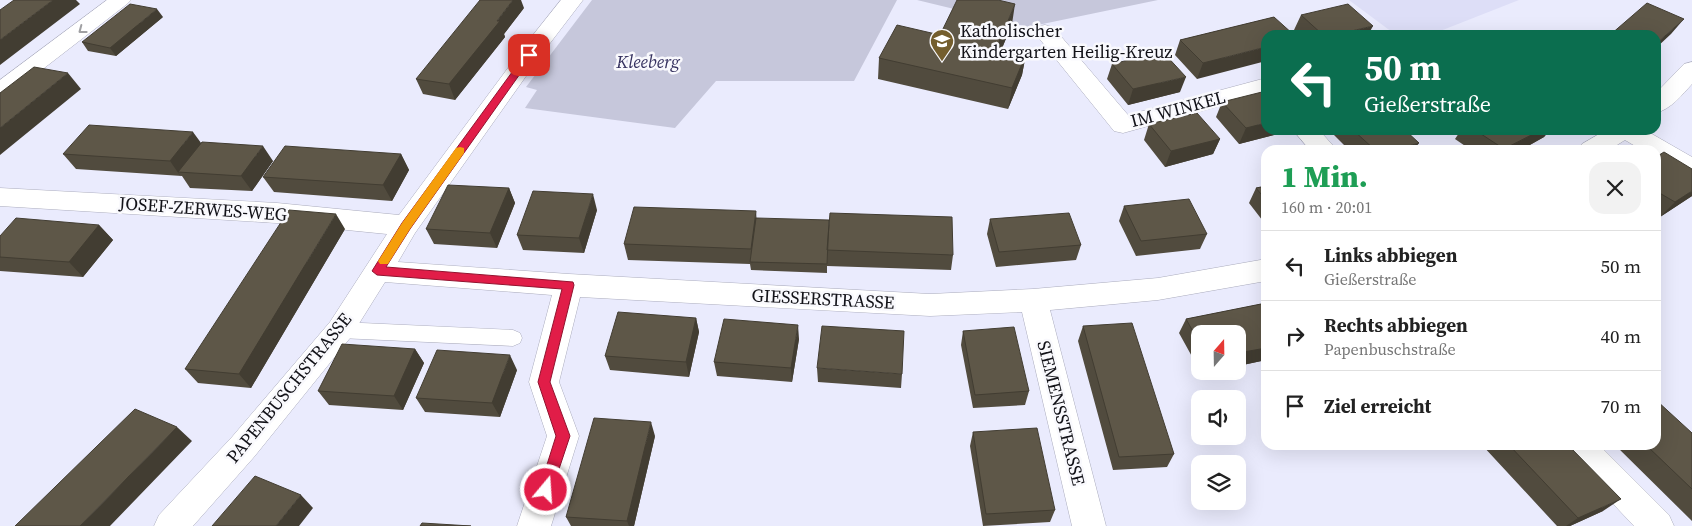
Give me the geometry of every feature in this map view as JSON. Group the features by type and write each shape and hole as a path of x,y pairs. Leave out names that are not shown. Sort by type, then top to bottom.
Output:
{"street":[{"path":"0,91 120,0"},
{"name":"PAPENBUSCHSTRASSE","path":"172,526 243,447 340,330 406,226 533,50 572,0"},
{"name":"IM WINKEL","path":"1045,32 1123,124 1261,88"},
{"path":"1661,100 1673,91 1692,69"},
{"path":"1310,135 1320,145"},
{"path":"1600,145 1616,135"},
{"path":"1634,135 1651,145"},
{"path":"1661,150 1692,168"},
{"name":"JOSEF-ZERWES-WEG","path":"0,197 277,213 406,226"},
{"name":"GIESSERSTRASSE","path":"377,271 569,285 930,306 1033,300 1158,289 1261,271"},
{"path":"534,526 563,436 544,382 569,285"},
{"name":"SIEMENSSTRASSE","path":"1033,300 1089,526"},
{"path":"1583,450 1657,526"}],"lane":[{"path":"340,330 513,338"}],"shaded area":[{"path":"1349,0 1519,0 1443,30 1389,30"}],"green space":[{"name":"Kleeberg","path":"592,0 897,0 854,81 716,81 675,128 525,108 537,90 526,87"},
{"path":"917,0 1158,0 1028,27"}],"building":[{"path":"14,0 53,0 0,40 0,10"},
{"path":"480,0 513,0 497,21 500,21 449,84 416,79"},
{"path":"957,0 998,0 1015,4 997,47 1026,54 1012,88 879,58 897,25 940,35"},
{"path":"1647,3 1684,19 1661,40 1661,30 1616,30"},
{"path":"130,4 157,9 110,48 82,42"},
{"path":"1348,4 1373,26 1356,30 1318,30 1301,15"},
{"path":"1274,17 1288,30 1261,30 1261,48 1203,63 1180,40"},
{"path":"1163,52 1186,77 1133,89 1112,64"},
{"path":"34,67 68,73 0,128 0,93"},
{"path":"1261,92 1261,124 1246,128 1222,102"},
{"path":"1197,113 1220,139 1171,151 1149,124"},
{"path":"89,125 193,132 170,161 63,154"},
{"path":"1358,135 1410,135 1419,143 1412,145 1370,145"},
{"path":"1483,135 1531,135 1512,145 1498,145"},
{"path":"202,142 263,146 241,176 178,172"},
{"path":"285,146 401,154 383,185 263,177"},
{"path":"1664,152 1692,169 1692,191 1675,202 1661,194 1661,154"},
{"path":"448,185 509,188 490,233 426,229"},
{"path":"1261,187 1261,194 1256,188"},
{"path":"533,191 593,194 579,238 517,235"},
{"path":"1189,199 1207,234 1141,241 1124,206"},
{"path":"634,207 756,211 751,249 624,244"},
{"path":"289,210 336,214 239,374 185,369"},
{"path":"830,213 952,217 953,255 827,250"},
{"path":"1069,213 1081,245 999,252 990,219"},
{"path":"16,218 99,225 69,262 0,257 0,236"},
{"path":"756,218 829,220 827,264 750,262"},
{"path":"1261,304 1261,349 1246,352 1246,325 1191,325 1191,328 1186,319"},
{"path":"618,312 696,318 686,362 605,356"},
{"path":"724,319 798,325 791,368 714,362"},
{"path":"1132,323 1174,454 1119,457 1083,326"},
{"path":"822,326 904,331 902,374 817,368"},
{"path":"1014,327 1029,391 975,395 963,331"},
{"path":"342,344 415,349 394,396 318,391"},
{"path":"437,350 510,355 492,403 416,398"},
{"path":"1661,405 1692,433 1692,489 1651,450 1661,450"},
{"path":"135,409 177,427 80,526 15,526"},
{"path":"594,418 651,422 627,521 566,517"},
{"path":"1037,428 1055,510 986,514 973,432"},
{"path":"1514,450 1573,450 1621,499 1578,518"},
{"path":"255,476 301,495 276,526 212,526"},
{"path":"422,523 471,526 420,526"}],"slow traffic":[{"path":"384,261 406,226 460,151"}],"place":[{"name":"Katholischer Kindergarten Heilig-Kreuz","path":"942,62"}],"route":[{"path":"529,55 406,226 377,271 569,285 544,382 563,436 546,490"}]}
